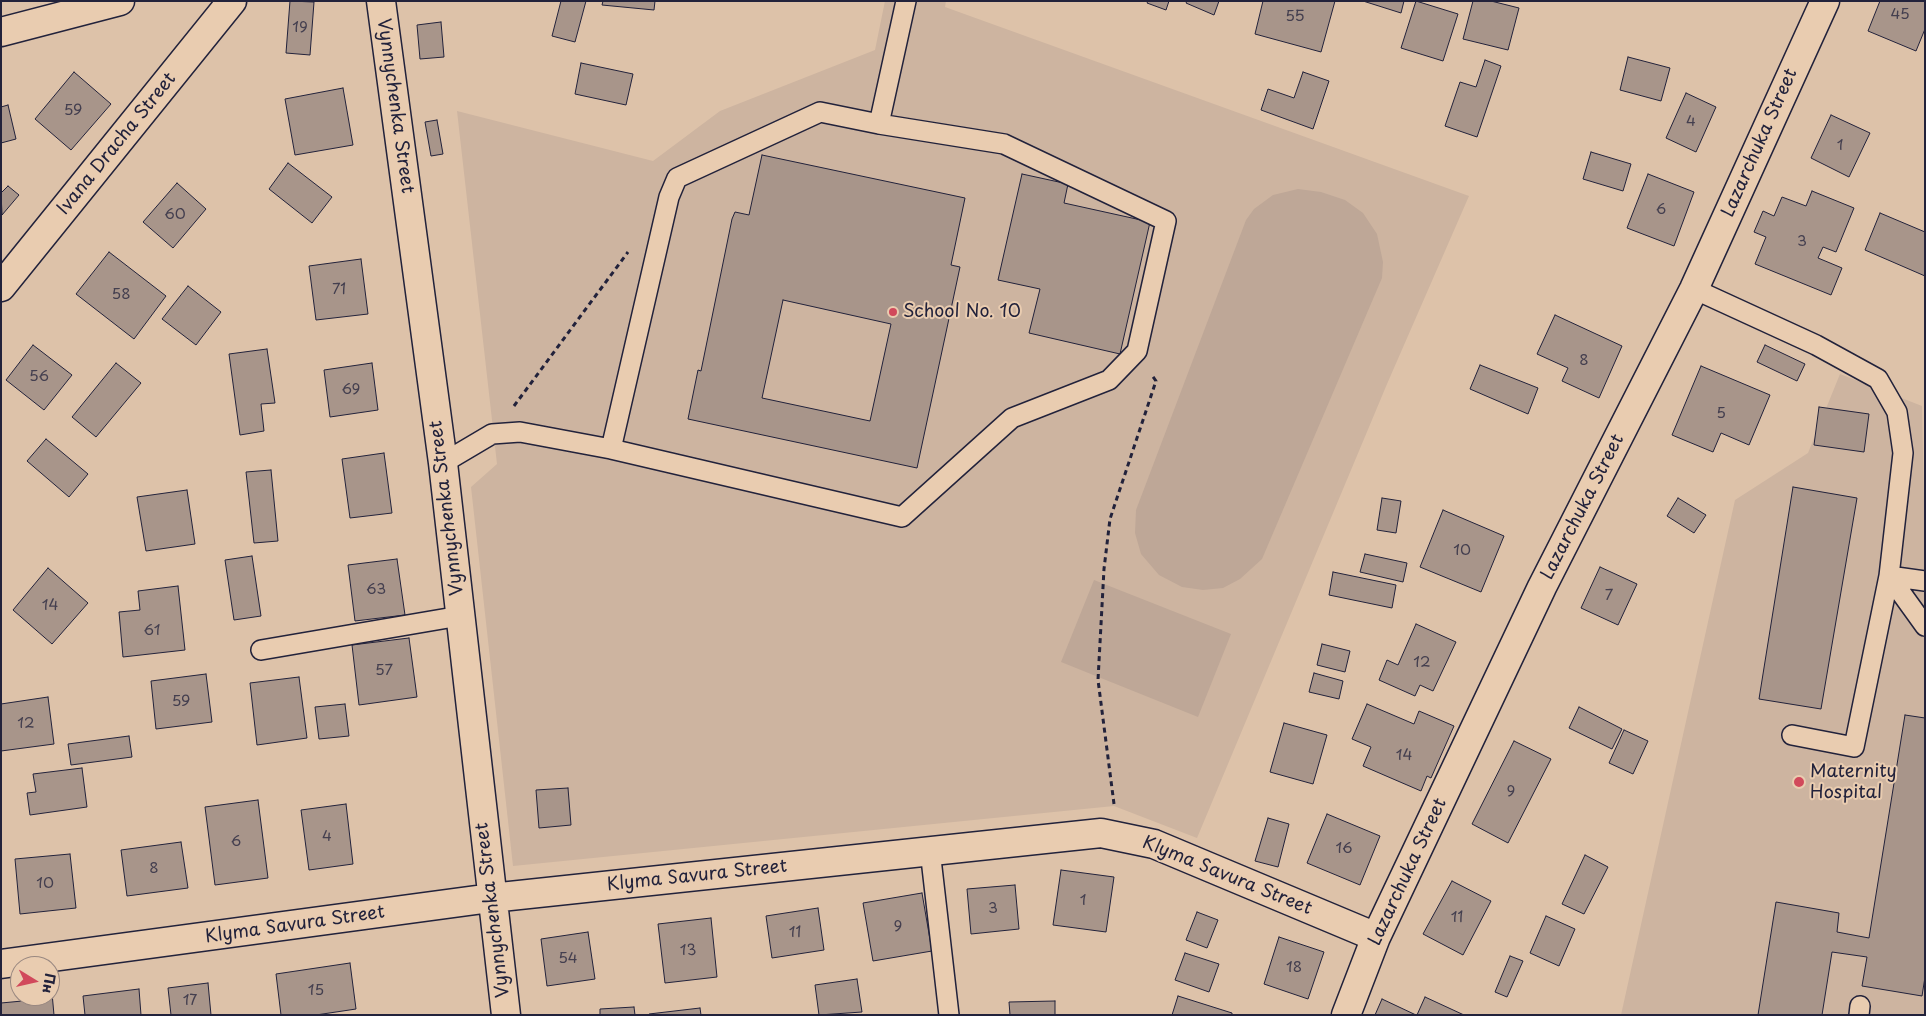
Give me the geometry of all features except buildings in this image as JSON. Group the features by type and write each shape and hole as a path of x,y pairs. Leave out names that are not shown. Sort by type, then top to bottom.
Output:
{"street":[{"path":"1,32 120,1"},
{"name":"Ivana Dracha Street","path":"1,287 232,1"},
{"name":"Vynnychenka Street","path":"382,1 443,463 491,898 506,1015"},
{"name":"Lazarchuka Street","path":"1346,1015 1376,937 1542,587 1694,289 1825,1"},
{"name":"Klyma Savura Street","path":"1,964 491,898 1101,833 1154,844 1376,937"}],"lane":[{"path":"879,124 906,1"},
{"path":"443,463 492,434 520,432 611,449 902,517 1012,418 1109,380 1137,351 1166,221 1004,144 879,124 820,112 677,178 669,197 611,449"},
{"path":"1694,289 1816,345 1878,379 1897,412 1903,453 1889,576 1854,746 1792,735"},
{"path":"1889,576 1925,581"},
{"path":"1889,576 1925,626"},
{"path":"261,650 460,616"},
{"path":"930,850 948,1015"}],"path":[{"path":"492,434 634,244"},
{"path":"1120,837 1098,680 1104,569 1110,519 1156,381 1137,351"}],"shaded area":[{"path":"885,1 946,1 945,7 1469,196 1387,384 1197,838 1114,806 513,866 471,487 497,464 457,111 653,161 720,111 875,50"},
{"path":"1298,189 1321,192 1345,200 1363,213 1377,234 1383,262 1382,278 1262,559 1240,579 1223,588 1203,590 1182,587 1159,575 1141,554 1135,533 1136,510 1246,220 1254,209 1273,195"},
{"name":"Maternity Hospital","path":"1840,374 1922,406 1925,550 1925,1015 1621,1015 1735,500 1808,453"},
{"path":"1094,580 1231,634 1198,717 1061,662"}],"place":[{"name":"School No. 10","path":"893,312"},
{"name":"Maternity Hospital","path":"1799,782"}]}
